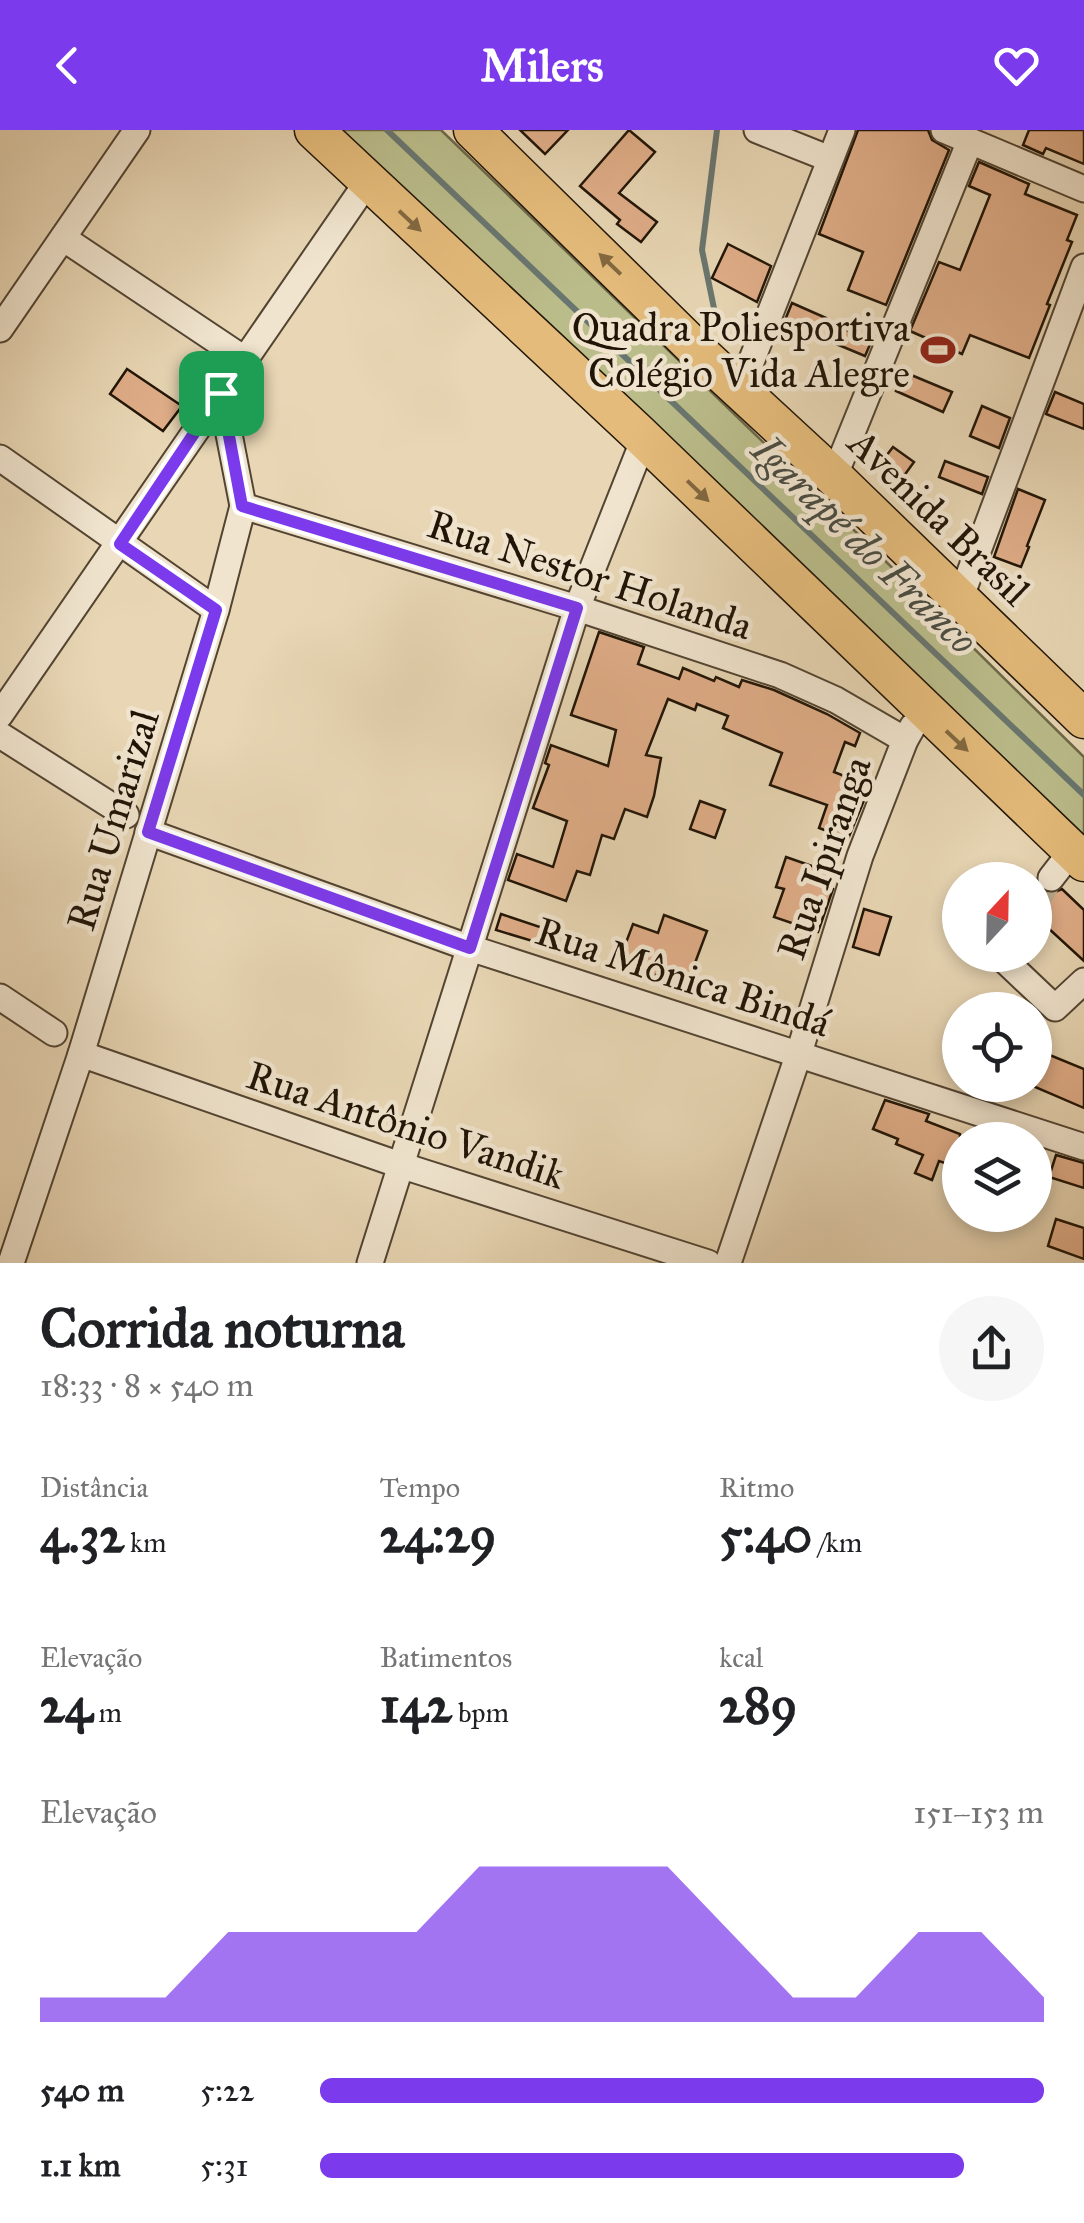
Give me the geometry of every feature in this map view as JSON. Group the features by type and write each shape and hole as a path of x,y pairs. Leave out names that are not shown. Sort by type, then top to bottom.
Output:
{"highway":[{"path":"314,130 644,439 914,724 1069,864"},
{"name":"Avenida Brasil","path":"473,130 1084,719"}],"street":[{"path":"0,329 138,130"},
{"path":"757,130 830,159"},
{"path":"740,390 842,130"},
{"path":"944,130 1084,189"},
{"path":"834,477 970,140"},
{"path":"0,714 368,181"},
{"path":"64,238 244,359"},
{"path":"960,599 1084,267"},
{"name":"Rua Umarizal","path":"11,1263 81,1054 216,610 242,506 221,393"},
{"path":"370,1263 577,608 644,439"},
{"path":"0,458 216,610"},
{"name":"Rua Nestor Holanda","path":"242,506 577,608 914,724"},
{"name":"Rua Ipiranga","path":"728,1263 799,1054 860,856 914,724"},
{"path":"0,735 126,815"},
{"name":"Rua Mônica Bindá","path":"148,832 470,948 1084,1146"},
{"path":"1017,972 1056,1008 1084,982"},
{"path":"0,997 54,1033"},
{"name":"Rua Antônio Vandik","path":"81,1054 400,1165 708,1263"}],"green space":[{"path":"341,130 441,130 860,536 1084,757 1084,852"}],"building":[{"path":"520,130 568,130 545,154"},
{"path":"629,130 655,152 619,193 657,222 641,242 580,186"},
{"path":"858,130 928,130 932,140 949,150 886,305 848,290 863,252 819,234"},
{"path":"1029,130 1084,130 1084,164 1046,148 1043,154 1023,145"},
{"path":"979,162 1029,184 1025,194 1077,215 1067,240 1072,242 1029,358 970,335 962,354 910,331 939,262 960,270 990,195 969,186"},
{"path":"728,244 771,266 757,302 712,278"},
{"path":"792,303 826,318 819,335 785,320"},
{"path":"835,325 872,340 865,356 829,341"},
{"path":"127,369 182,406 163,431 110,394"},
{"path":"904,372 952,392 943,412 896,391"},
{"path":"1055,392 1084,404 1084,429 1046,414"},
{"path":"982,406 1010,418 999,448 970,436"},
{"path":"893,447 914,462 898,484 877,468"},
{"path":"945,461 988,477 982,494 939,477"},
{"path":"1018,489 1045,500 1021,567 994,557"},
{"path":"599,632 644,647 638,664 679,679 683,668 739,687 742,680 774,690 860,733 855,746 845,742 834,772 870,786 848,839 819,828 827,805 770,785 782,753 723,728 728,716 697,704 695,710 668,699 646,755 661,758 647,817 625,809 614,839 602,835 590,875 577,871 566,901 508,880 517,854 553,867 567,821 533,808 549,765 545,763 551,745 608,766 616,730 571,715"},
{"path":"700,801 725,810 715,838 690,829"},
{"path":"786,857 832,873 827,887 833,889 818,932 774,917 784,889 776,887"},
{"path":"1062,889 1084,910 1084,961 1052,932 1052,893"},
{"path":"864,909 891,917 879,955 853,947"},
{"path":"501,914 543,928 539,943 496,930"},
{"path":"664,915 707,931 686,987 656,975 654,979 637,973 635,977 616,969 633,924 658,933"},
{"path":"1052,1056 1084,1069 1084,1108 1052,1094"},
{"path":"885,1100 929,1114 926,1121 942,1127 942,1162 939,1161 932,1180 915,1173 923,1155 873,1129"},
{"path":"1056,1155 1084,1163 1084,1188 1052,1178"},
{"path":"1056,1219 1084,1228 1084,1259 1048,1246"}],"waterway":[{"name":"Igarapé do Franco","path":"387,130 1084,795"},
{"path":"716,318 702,250 717,130"}],"place":[{"name":"Quadra Poliesportiva Colégio Vida Alegre","path":"938,350"}],"route":[{"path":"221,393 242,506 577,608 470,948 148,832 216,610 120,544 221,393"}]}
